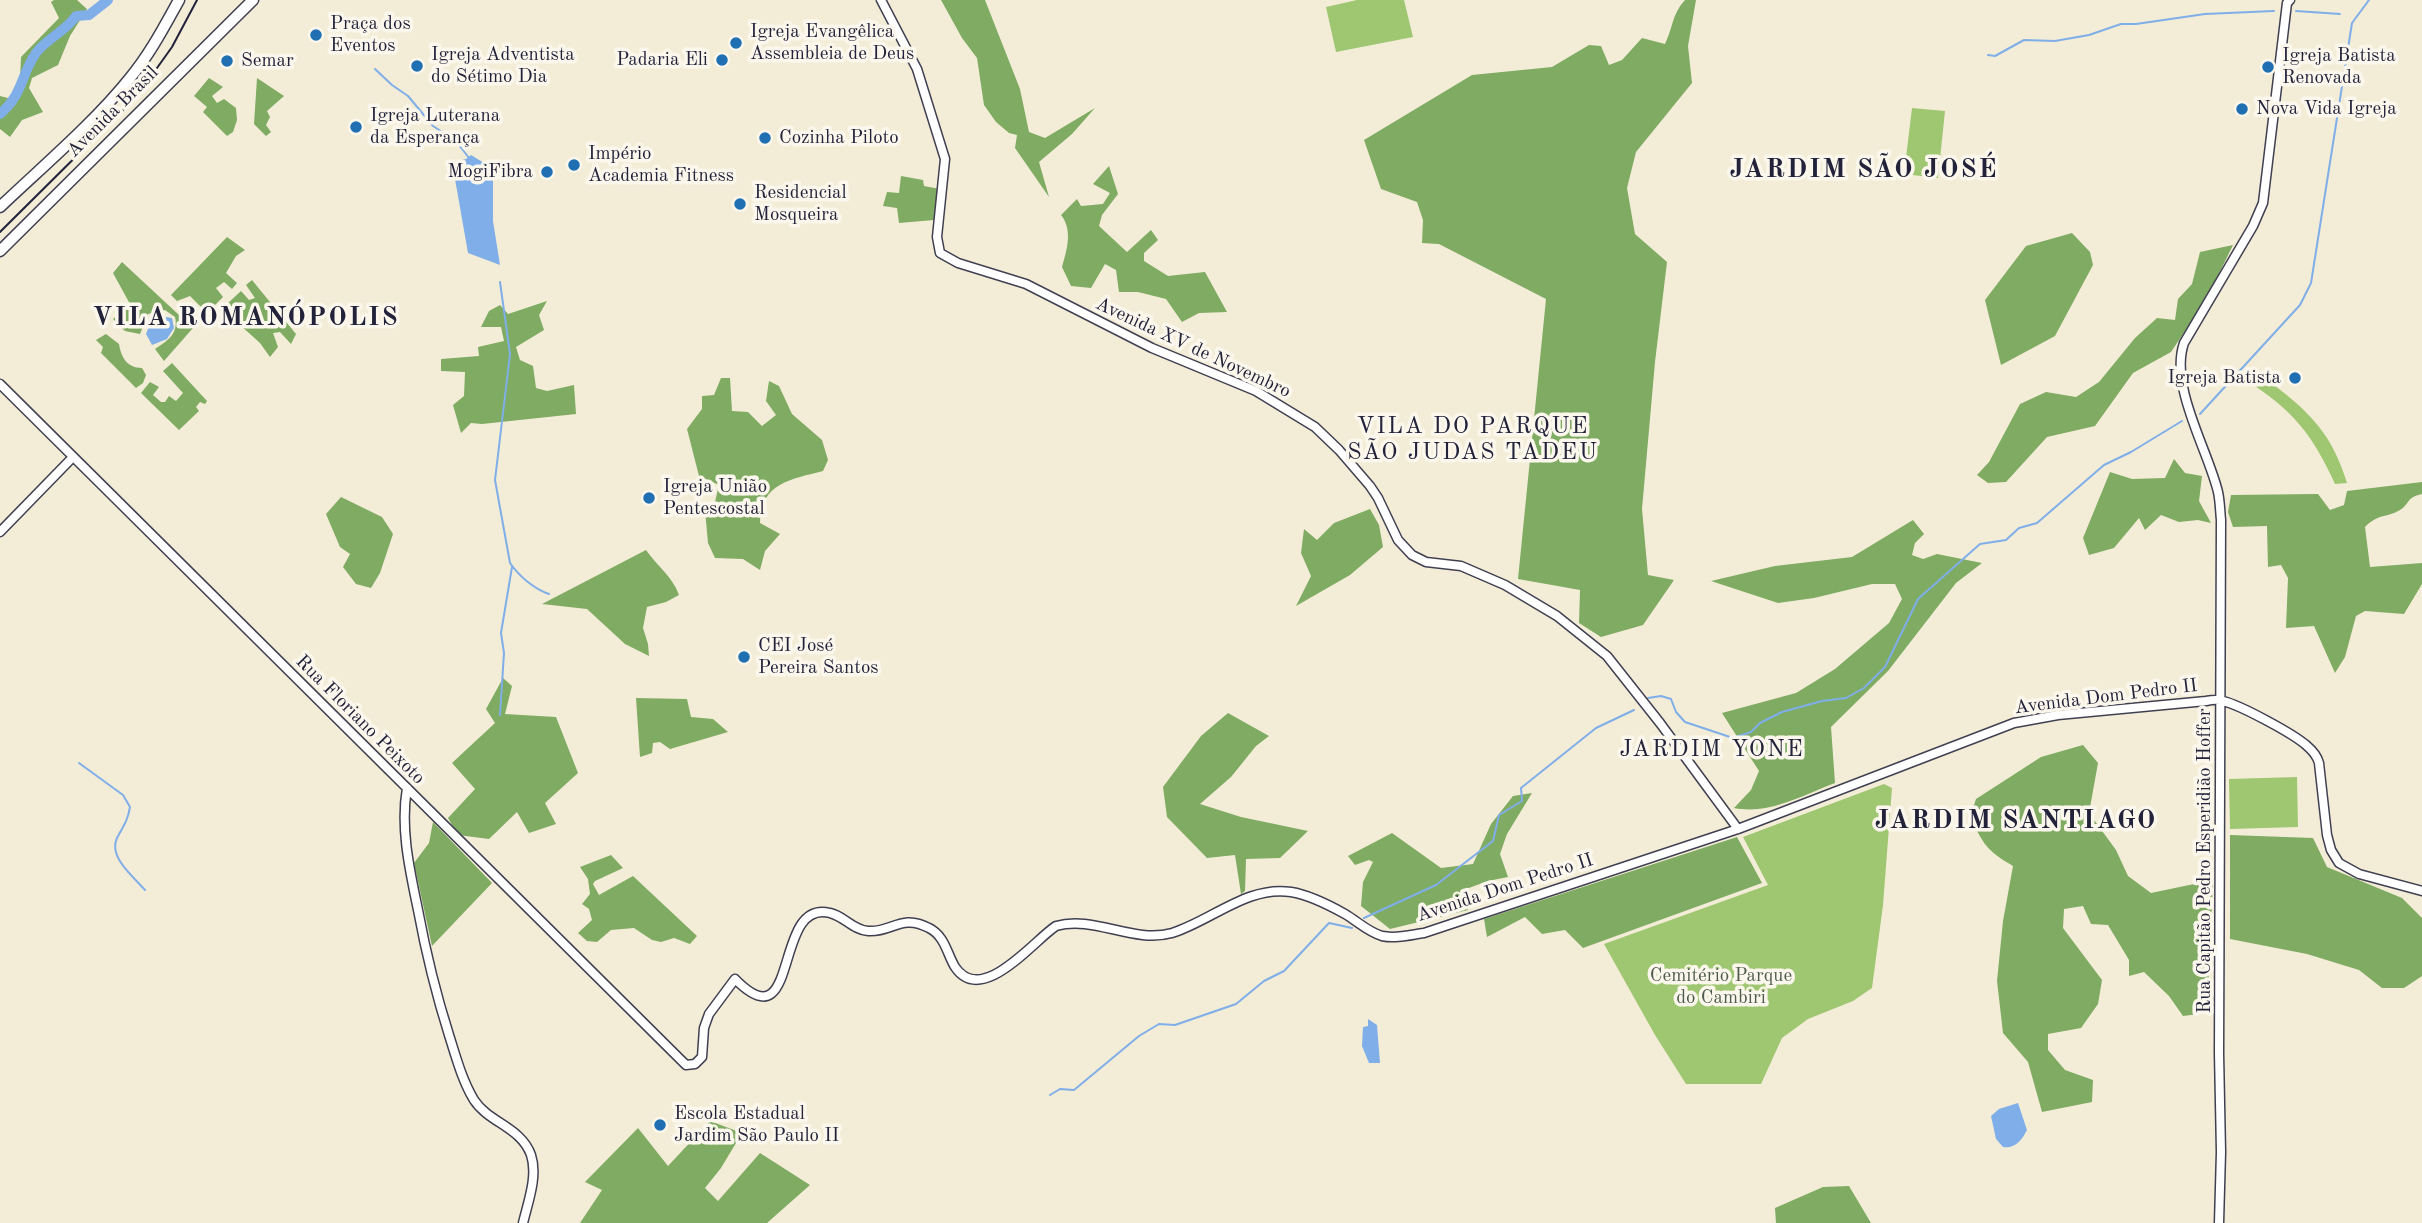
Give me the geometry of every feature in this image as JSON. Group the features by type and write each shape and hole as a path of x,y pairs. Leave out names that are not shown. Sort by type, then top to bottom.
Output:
{"main road":[{"path":"0,208 123,86 149,54 179,0"},
{"name":"Avenida Brasil","path":"0,251 253,0"}],"street":[{"name":"Avenida XV de Novembro","path":"881,0 917,69 945,159 937,237 940,253 957,263 1026,284 1163,353 1256,391 1315,427 1370,486 1398,540 1412,555 1426,562 1461,566 1505,585 1557,616 1607,656 1734,827"},
{"name":"Rua Capitão Pedro Esperidião Hoffer","path":"2218,1223 2221,1164 2220,505 2218,491 2191,414 2181,372 2181,355 2184,343 2253,226 2263,203 2287,3 2290,0"},
{"name":"Rua Floriano Peixoto","path":"0,384 683,1064 692,1065 701,1059 704,1028 709,1014 735,979"},
{"path":"0,532 73,457"},
{"name":"Avenida Dom Pedro II","path":"735,979 755,995 766,996 775,991 781,983 798,927 804,918 816,912 835,915 852,926 869,931 903,922 914,922 928,927 941,938 959,971 966,977 975,979 999,974 1056,926 1066,923 1134,934 1164,934 1199,922 1264,892 1290,891 1302,894 1346,914 1374,933 1401,937 1424,933 1734,827 2014,723 2059,715 2221,700"},
{"path":"2221,700 2286,732 2314,753 2319,763 2327,835 2331,850 2339,863 2359,874 2422,891"},
{"path":"407,788 407,859 431,979 455,1054 476,1102 486,1113 517,1134 531,1155 532,1187 523,1223"}],"green space":[{"path":"77,0 87,9 70,36 58,65 32,78 29,88 43,112 22,120 10,137 0,129 0,96 12,99 20,79 21,57 59,18 51,2"},
{"path":"941,0 985,0 1020,89 1029,132 1045,138 1095,108 1072,134 1039,162 1049,197 1015,148 1017,135 1009,133 996,122 984,105 977,58 962,38"},
{"path":"1357,0 1404,0 1413,37 1336,52 1326,7"},
{"path":"1685,0 1696,0 1688,46 1692,83 1636,152 1627,188 1635,234 1667,262 1642,509 1648,575 1674,580 1643,625 1601,637 1579,623 1580,590 1518,579 1546,299 1439,244 1422,243 1423,220 1417,202 1381,189 1364,140 1472,75 1552,67 1589,45 1601,46 1609,65 1622,60 1642,38 1665,44 1675,16"},
{"path":"209,78 223,87 212,96 217,103 224,99 236,108 237,120 233,132 227,136 203,112 207,107 194,96"},
{"path":"257,78 284,96 267,111 270,117 266,125 271,132 266,136 254,124"},
{"path":"1912,108 1945,111 1938,178 1904,174"},
{"path":"1109,166 1118,194 1102,215 1099,226 1127,252 1151,230 1158,240 1144,253 1144,261 1168,276 1205,272 1227,312 1199,313 1182,322 1166,299 1138,292 1119,292 1116,270 1105,264 1091,288 1071,286 1062,267 1068,234 1061,215 1077,199 1081,206 1103,204 1110,193 1093,184"},
{"path":"901,176 923,180 924,186 940,189 934,220 899,223 897,208 883,206 887,192 899,193"},
{"path":"2072,233 2090,252 2093,265 2055,336 2001,365 1985,300 2026,246"},
{"path":"227,237 245,250 236,256 226,273 237,283 232,289 224,282 216,288 223,297 207,313 190,296 177,301 171,295"},
{"path":"2233,245 2207,298 2171,352 2133,373 2095,426 2047,437 2006,482 1988,483 1977,475 1989,462 2020,404 2046,392 2076,397 2099,382 2135,338 2157,318 2175,320 2178,299 2192,284 2200,252"},
{"path":"122,262 193,328 164,361 155,349 174,332 175,317 165,310 148,314 140,334 125,331 113,319 130,304 113,273"},
{"path":"252,280 296,334 291,344 280,332 273,333 278,347 270,357 260,343 239,324 240,311 227,304 241,291 249,300 255,298 246,285"},
{"path":"547,301 539,315 544,330 516,347 520,360 533,366 536,388 547,391 574,385 576,414 471,423 461,433 453,405 464,396 465,372 441,371 441,359 479,356 478,347 504,341 501,327 481,327 489,311 500,305 508,314"},
{"path":"106,334 119,344 126,361 132,366 142,368 146,375 143,383 136,388 101,353 103,347 96,340"},
{"path":"172,363 207,401 205,404 200,402 196,407 199,411 179,430 141,393 150,382 159,387 153,395 161,402 165,402 169,396 176,401 183,393 163,371"},
{"path":"2255,371 2300,406 2323,431 2347,483 2335,484 2318,451 2300,425 2277,402 2247,381"},
{"path":"721,378 730,378 732,411 748,412 762,426 776,415 766,401 769,381 779,386 792,414 822,440 828,460 823,471 789,480 765,499 760,523 780,534 765,551 760,570 743,559 715,558 708,543 705,510 715,502 719,485 699,476 687,429 702,409 702,396 714,395"},
{"path":"2174,459 2185,473 2202,476 2199,501 2211,523 2198,520 2179,522 2161,515 2145,530 2139,518 2114,548 2089,555 2083,538 2110,472 2132,479 2165,478"},
{"path":"2422,482 2422,494 2410,499 2400,510 2365,527 2370,567 2422,563 2422,584 2404,614 2365,611 2356,616 2345,657 2335,673 2314,626 2286,628 2288,578 2281,565 2268,567 2267,526 2233,527 2228,512 2231,495 2318,494 2330,510 2344,505 2347,491"},
{"path":"341,497 382,517 393,534 380,573 371,588 356,584 343,567 350,554 340,547 326,514"},
{"path":"1370,509 1379,525 1383,547 1350,575 1296,606 1311,576 1301,553 1304,529 1317,540 1334,523"},
{"path":"1913,520 1924,534 1915,543 1912,555 1923,559 1937,554 1982,563 1956,583 1888,671 1831,727 1835,783 1773,806 1760,809 1734,808 1751,790 1759,771 1722,713 1796,693 1835,669 1889,623 1902,599 1895,584 1872,584 1814,598 1778,603 1711,581 1775,566 1852,557"},
{"path":"646,550 669,577 679,595 647,607 643,628 649,656 625,644 587,609 542,604"},
{"path":"503,678 512,686 505,714 556,717 578,773 545,803 556,824 529,833 517,812 489,839 458,835 448,818 475,789 452,763 495,723 486,709"},
{"path":"636,698 687,699 691,717 713,719 728,732 670,749 660,742 653,743 652,753 640,757"},
{"path":"1228,713 1269,736 1256,746 1231,777 1200,804 1241,817 1308,831 1280,858 1246,859 1245,891 1241,894 1235,855 1207,858 1167,817 1163,787 1201,736"},
{"path":"2083,745 2098,763 2089,813 2116,850 2128,876 2151,893 2213,880 2207,1013 2183,1016 2169,996 2144,972 2129,976 2129,960 2108,925 2091,924 2083,906 2064,909 2063,928 2102,980 2098,1004 2081,1028 2048,1034 2048,1050 2065,1070 2093,1080 2092,1102 2042,1112 2028,1062 2003,1033 1997,981 2003,921 2013,866 1987,846 1970,817 1976,799 2041,757"},
{"path":"2297,777 2298,827 2230,829 2229,779"},
{"name":"Cemitério Parque do Cambiri","path":"1884,784 1892,788 1883,905 1872,988 1853,1001 1808,1019 1782,1038 1761,1084 1686,1084 1604,944 1768,885 1743,837"},
{"path":"1532,793 1507,834 1500,854 1508,877 1466,889 1468,910 1390,929 1361,906 1363,882 1373,862 1369,860 1355,865 1348,856 1392,833 1441,868 1473,864 1491,824 1513,796"},
{"path":"433,822 492,883 432,946 414,863 429,843"},
{"path":"2230,835 2313,838 2327,867 2402,898 2422,918 2422,976 2404,988 2382,988 2359,970 2307,954 2230,939"},
{"path":"1737,837 1762,883 1583,948 1565,930 1542,934 1525,917 1487,937 1484,919"},
{"path":"611,855 623,868 595,881 593,884 599,895 633,876 697,936 690,944 674,938 661,942 652,940 634,928 611,930 597,942 587,941 578,933 592,920 589,909 582,904 590,894 588,879 580,867"},
{"path":"710,1121 742,1133 721,1168 705,1188 718,1201 760,1153 810,1185 767,1223 580,1223 602,1190 585,1182 638,1128 668,1166"},
{"path":"1849,1186 1871,1223 1776,1223 1775,1208 1823,1187"}],"water":[{"path":"471,155 484,163 493,178 493,221 500,265 468,253 452,162"},
{"path":"158,316 172,318 174,328 167,339 152,345 146,334 151,321"},
{"path":"1368,1019 1377,1025 1380,1063 1369,1063 1362,1046 1363,1027 1368,1026"},
{"path":"2018,1103 2027,1130 2018,1143 2003,1147 1996,1139 1991,1116 1999,1109"}],"waterway":[{"path":"0,114 18,92 31,61 40,48 76,16 89,15 108,0"},
{"path":"2200,414 2300,305 2311,283 2352,23 2369,0"},
{"path":"1988,55 1995,56 2024,40 2055,41 2089,35 2121,24 2205,14 2274,11"},
{"path":"2296,11 2340,14"},
{"path":"375,69 408,96 433,126 456,141 469,158"},
{"path":"500,282 510,354 495,480 510,563 527,582 549,594"},
{"path":"1648,698 1661,696 1671,699 1676,712 1685,722 1733,738 1751,732 1760,723 1782,712 1822,701 1846,698 1864,688 1885,667 1918,599 1980,544 2006,540 2019,528 2037,523 2104,465 2182,421"},
{"path":"500,715 504,653 501,633 512,567"},
{"path":"1364,918 1436,885 1493,841 1499,815 1522,801 1521,788 1596,728 1634,710"},
{"path":"79,763 123,795 130,807 127,820 117,838 116,852 124,866 145,890"},
{"path":"1050,1095 1060,1089 1074,1090 1139,1036 1159,1024 1175,1025 1236,1004 1264,981 1284,971 1329,923 1352,928"}],"railway":[{"path":"0,232 137,96 172,47 197,0"}],"place":[{"name":"Praça dos Eventos","path":"316,35"},
{"name":"Igreja Evangêlica Assembleia de Deus","path":"736,43"},
{"name":"Padaria Eli","path":"722,60"},
{"name":"Semar","path":"227,61"},
{"name":"Igreja Adventista do Sétimo Dia","path":"417,66"},
{"name":"Igreja Batista Renovada","path":"2268,67"},
{"name":"Nova Vida Igreja","path":"2242,109"},
{"name":"Igreja Luterana da Esperança","path":"356,127"},
{"name":"Cozinha Piloto","path":"765,138"},
{"name":"Império Academia Fitness","path":"574,165"},
{"name":"MogiFibra","path":"547,172"},
{"name":"Residencial Mosqueira","path":"740,204"},
{"name":"Igreja Batista","path":"2295,378"},
{"name":"Igreja União Pentescostal","path":"649,498"},
{"name":"CEI José Pereira Santos","path":"744,657"},
{"name":"Escola Estadual Jardim São Paulo II","path":"660,1125"}],"district":[{"name":"JARDIM SÃO JOSÉ","path":"1864,170"},
{"name":"VILA ROMANÓPOLIS","path":"246,318"},
{"name":"VILA DO PARQUE SÃO JUDAS TADEU","path":"1473,440"},
{"name":"JARDIM YONE","path":"1712,750"},
{"name":"JARDIM SANTIAGO","path":"2016,821"}]}
